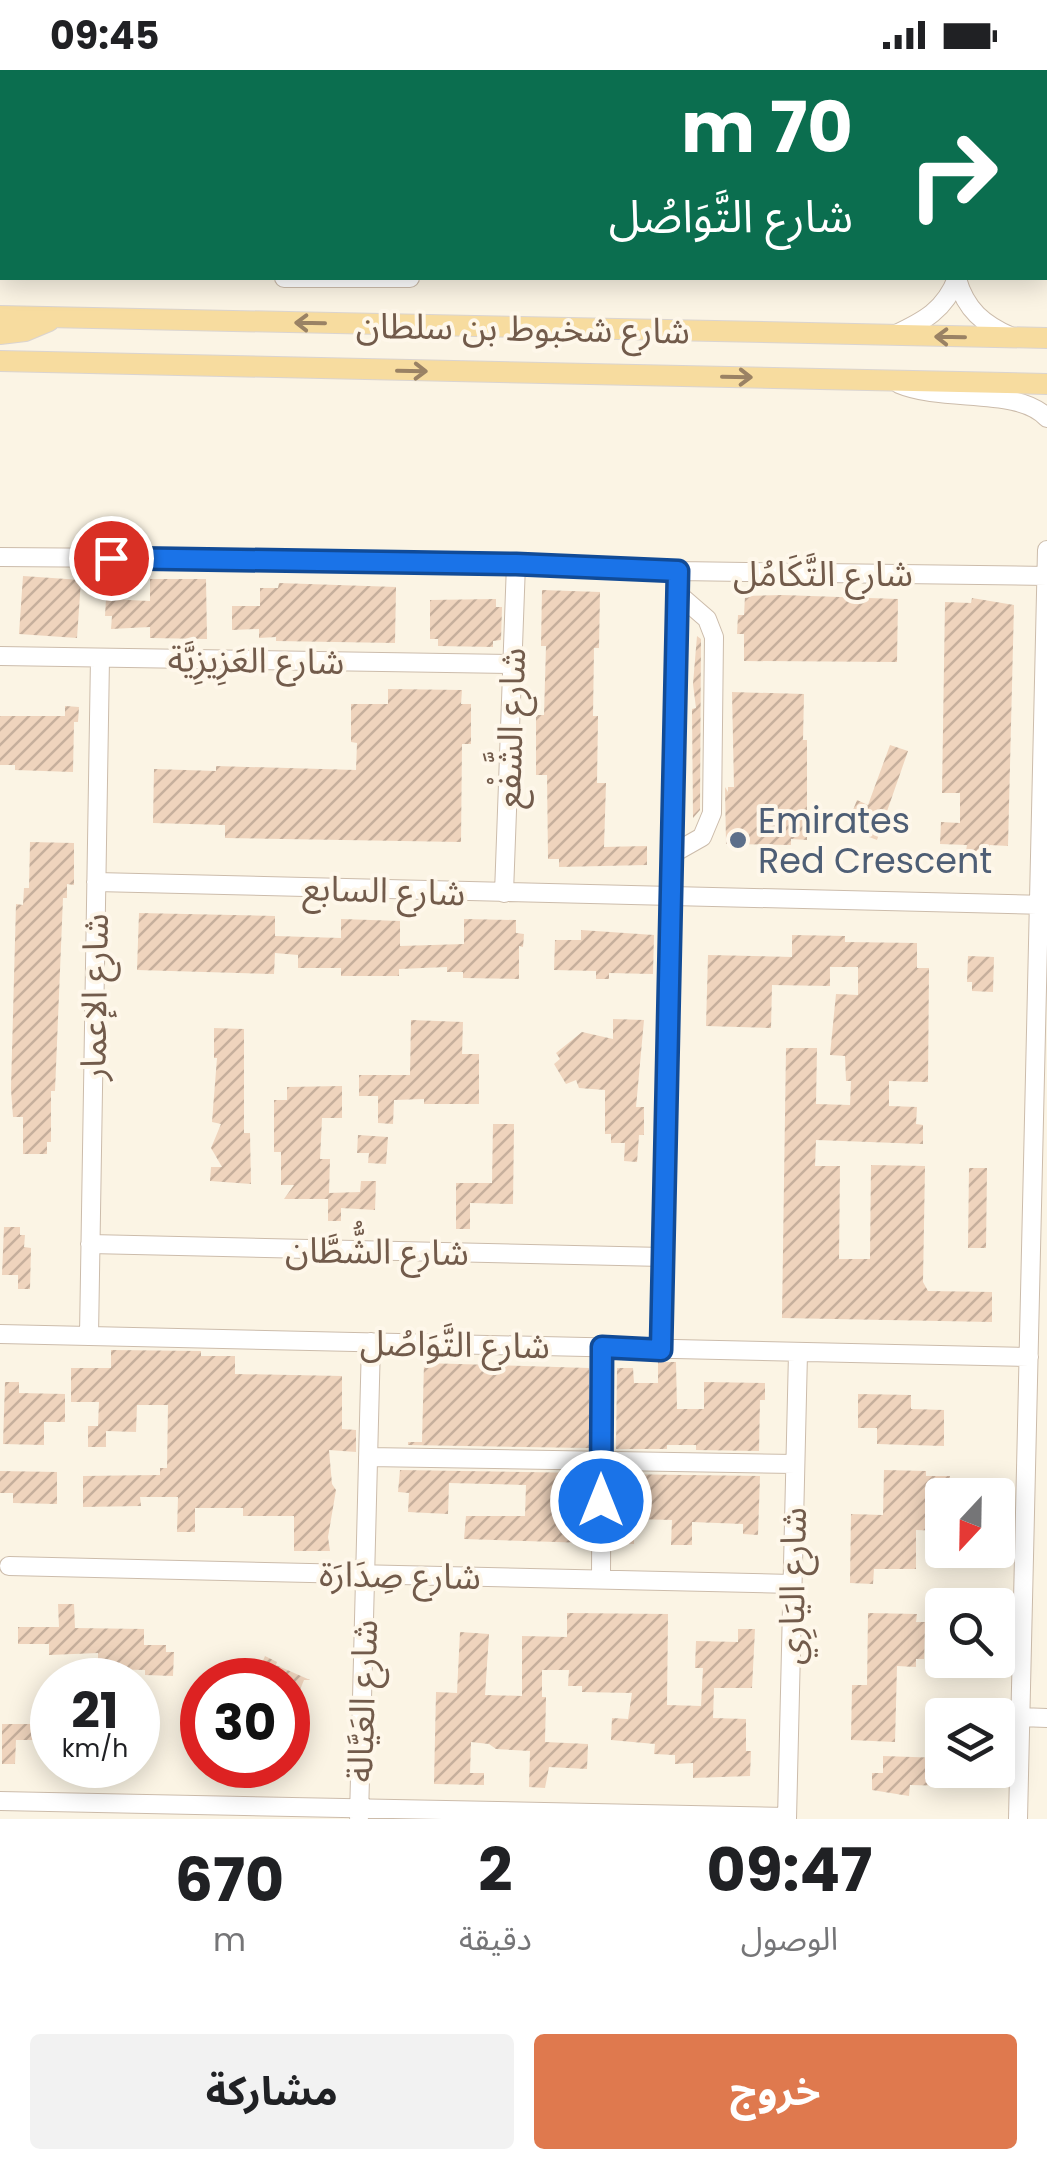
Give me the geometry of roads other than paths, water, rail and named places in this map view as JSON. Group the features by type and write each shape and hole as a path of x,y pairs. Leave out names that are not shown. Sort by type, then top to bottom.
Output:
{"main road":[{"name":"شارع شخبوط بن سلطان","path":"0,316 1047,338"},
{"path":"0,334 25,331 60,317"},
{"name":"شارع شخبوط بن سلطان","path":"0,361 1047,384"},
{"path":"0,375 184,366"}],"street":[{"path":"892,336 940,308 956,280"},
{"path":"958,280 970,309 981,321 1014,338"},
{"path":"889,380 945,396 1016,400 1036,408 1047,418"},
{"path":"1018,1819 1029,1357 1040,1197 1047,550"},
{"name":"شارع التَّكَامُل","path":"0,557 1046,576"},
{"name":"شارع الشَّفْع","path":"504,893 516,564"},
{"path":"661,1350 678,571"},
{"path":"672,854 702,836 712,814 714,637 707,620 678,593"},
{"name":"شارع العَزِيزِيَّة","path":"0,656 512,664"},
{"name":"شارع الإعمار","path":"89,1336 100,658"},
{"name":"شارع السابع","path":"96,882 1043,905"},
{"name":"شارع الشُّطَّان","path":"90,1244 663,1257"},
{"name":"شارع التَّوَاصُل","path":"0,1334 1029,1357"},
{"name":"شارع العَيَّالة","path":"359,1814 371,1342"},
{"path":"601,1579 602,1347"},
{"name":"شارع اليَارِي","path":"787,1818 798,1352"},
{"path":"368,1456 795,1464"},
{"name":"شارع صِدَارَة","path":"8,1566 792,1584"},
{"path":"1020,1717 1047,1718"},
{"path":"0,1801 147,1811 787,1818"}],"place":[{"name":"Emirates Red Crescent","path":"738,840"}]}
